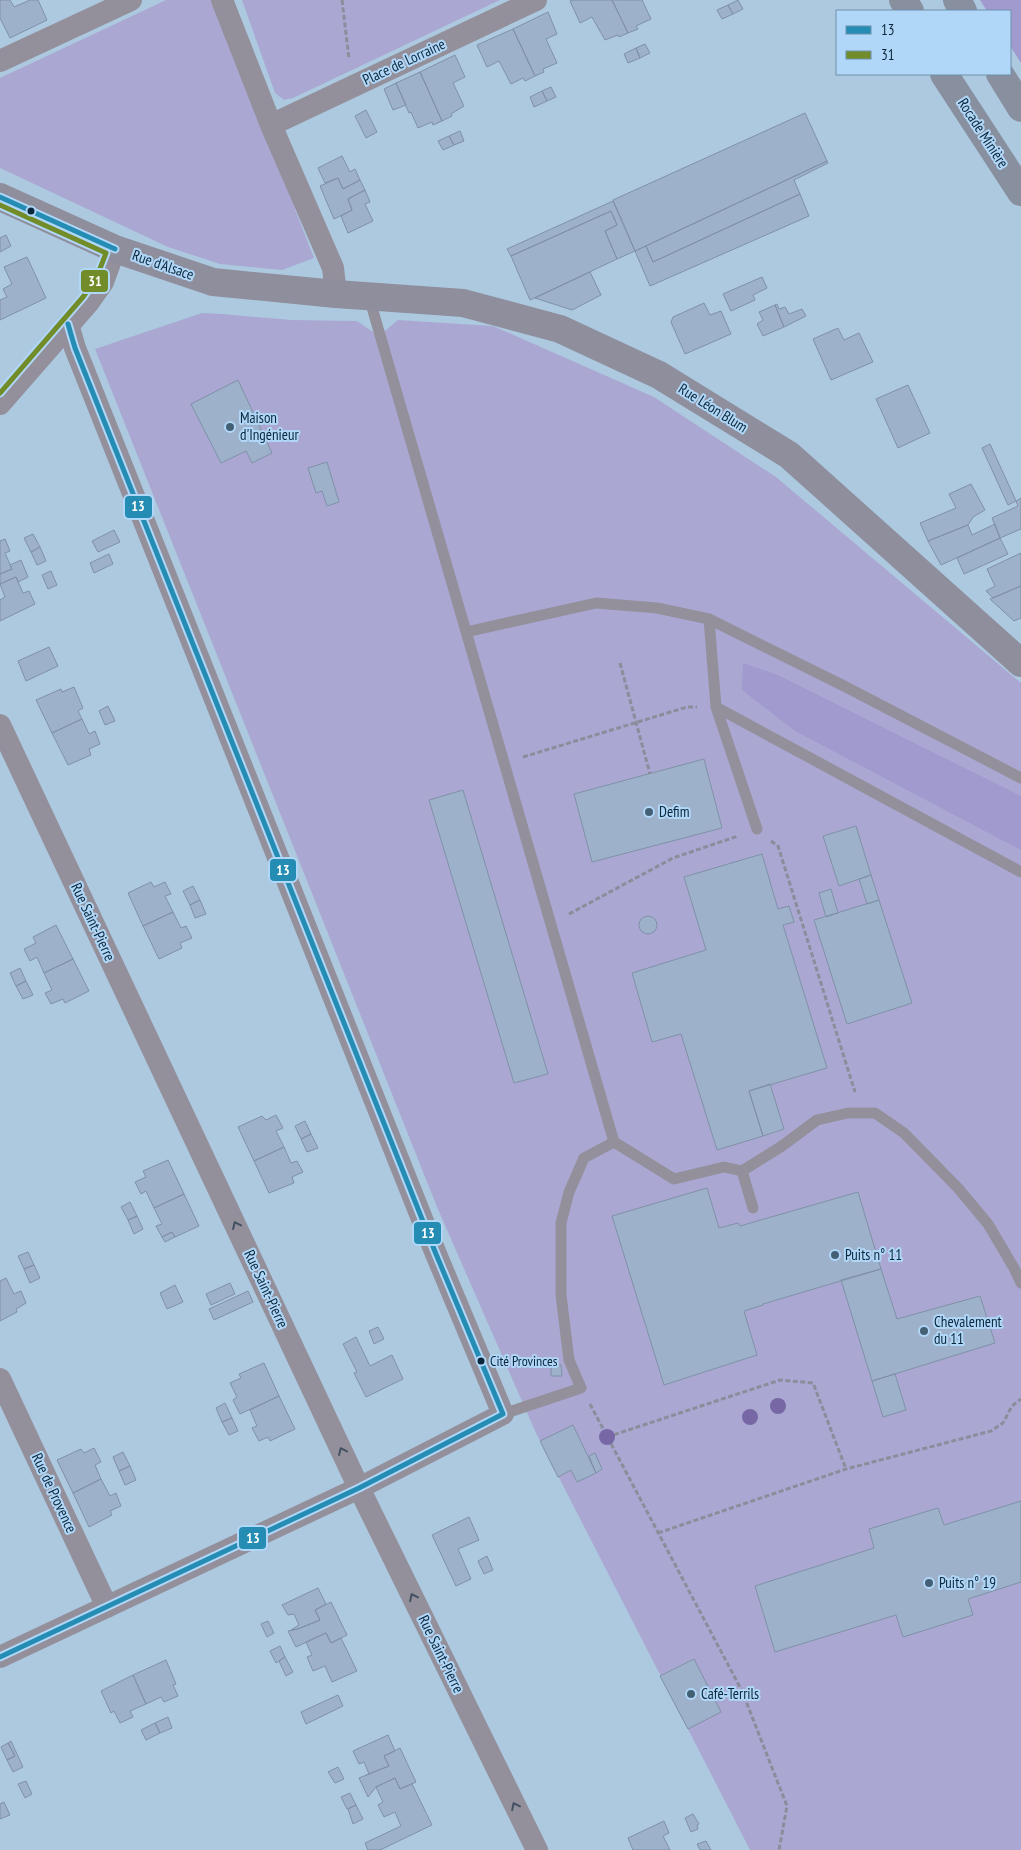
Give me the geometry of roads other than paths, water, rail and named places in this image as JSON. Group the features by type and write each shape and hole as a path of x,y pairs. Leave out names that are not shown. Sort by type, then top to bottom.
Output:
{"highway":[{"name":"Rocade Minière","path":"945,75 1021,192"},
{"path":"1001,75 1021,108"}],"street":[{"path":"0,62 131,0"},
{"path":"222,0 271,125 334,268 336,294"},
{"name":"Place de Lorraine","path":"271,125 536,0"},
{"name":"Rue d'Alsace","path":"0,198 115,249 213,282 336,294"},
{"path":"0,404 89,302 103,282 115,249"},
{"name":"Rue Léon Blum","path":"336,294 463,303 560,329 659,376 789,455 1021,663"},
{"path":"0,1657 360,1488 503,1414 403,1171 75,348 68,324"},
{"name":"Rue Saint-Pierre","path":"0,725 360,1488 537,1850"},
{"name":"Rue de Provence","path":"0,1379 107,1607"}],"lane":[{"path":"368,296 614,1142 674,1179 724,1167 742,1171 782,1146 817,1120 848,1113 875,1113 904,1134 958,1188 988,1224 1021,1283"},
{"path":"466,632 596,603 657,608 710,619 1021,778"},
{"path":"710,619 716,707 757,829"},
{"path":"716,707 1021,872"},
{"path":"503,1414 581,1388 569,1360 561,1295 561,1223 569,1192 584,1158 614,1142"},
{"path":"742,1171 753,1208"}],"place":[{"name":"Maison d'Ingénieur","path":"230,427"},
{"name":"Defim","path":"649,812"},
{"name":"Puits n° 11","path":"835,1255"},
{"name":"Chevalement du 11","path":"924,1331"},
{"name":"Cité Provinces","path":"481,1361"},
{"name":"Puits n° 19","path":"929,1583"},
{"name":"Café-Terrils","path":"691,1694"}]}
